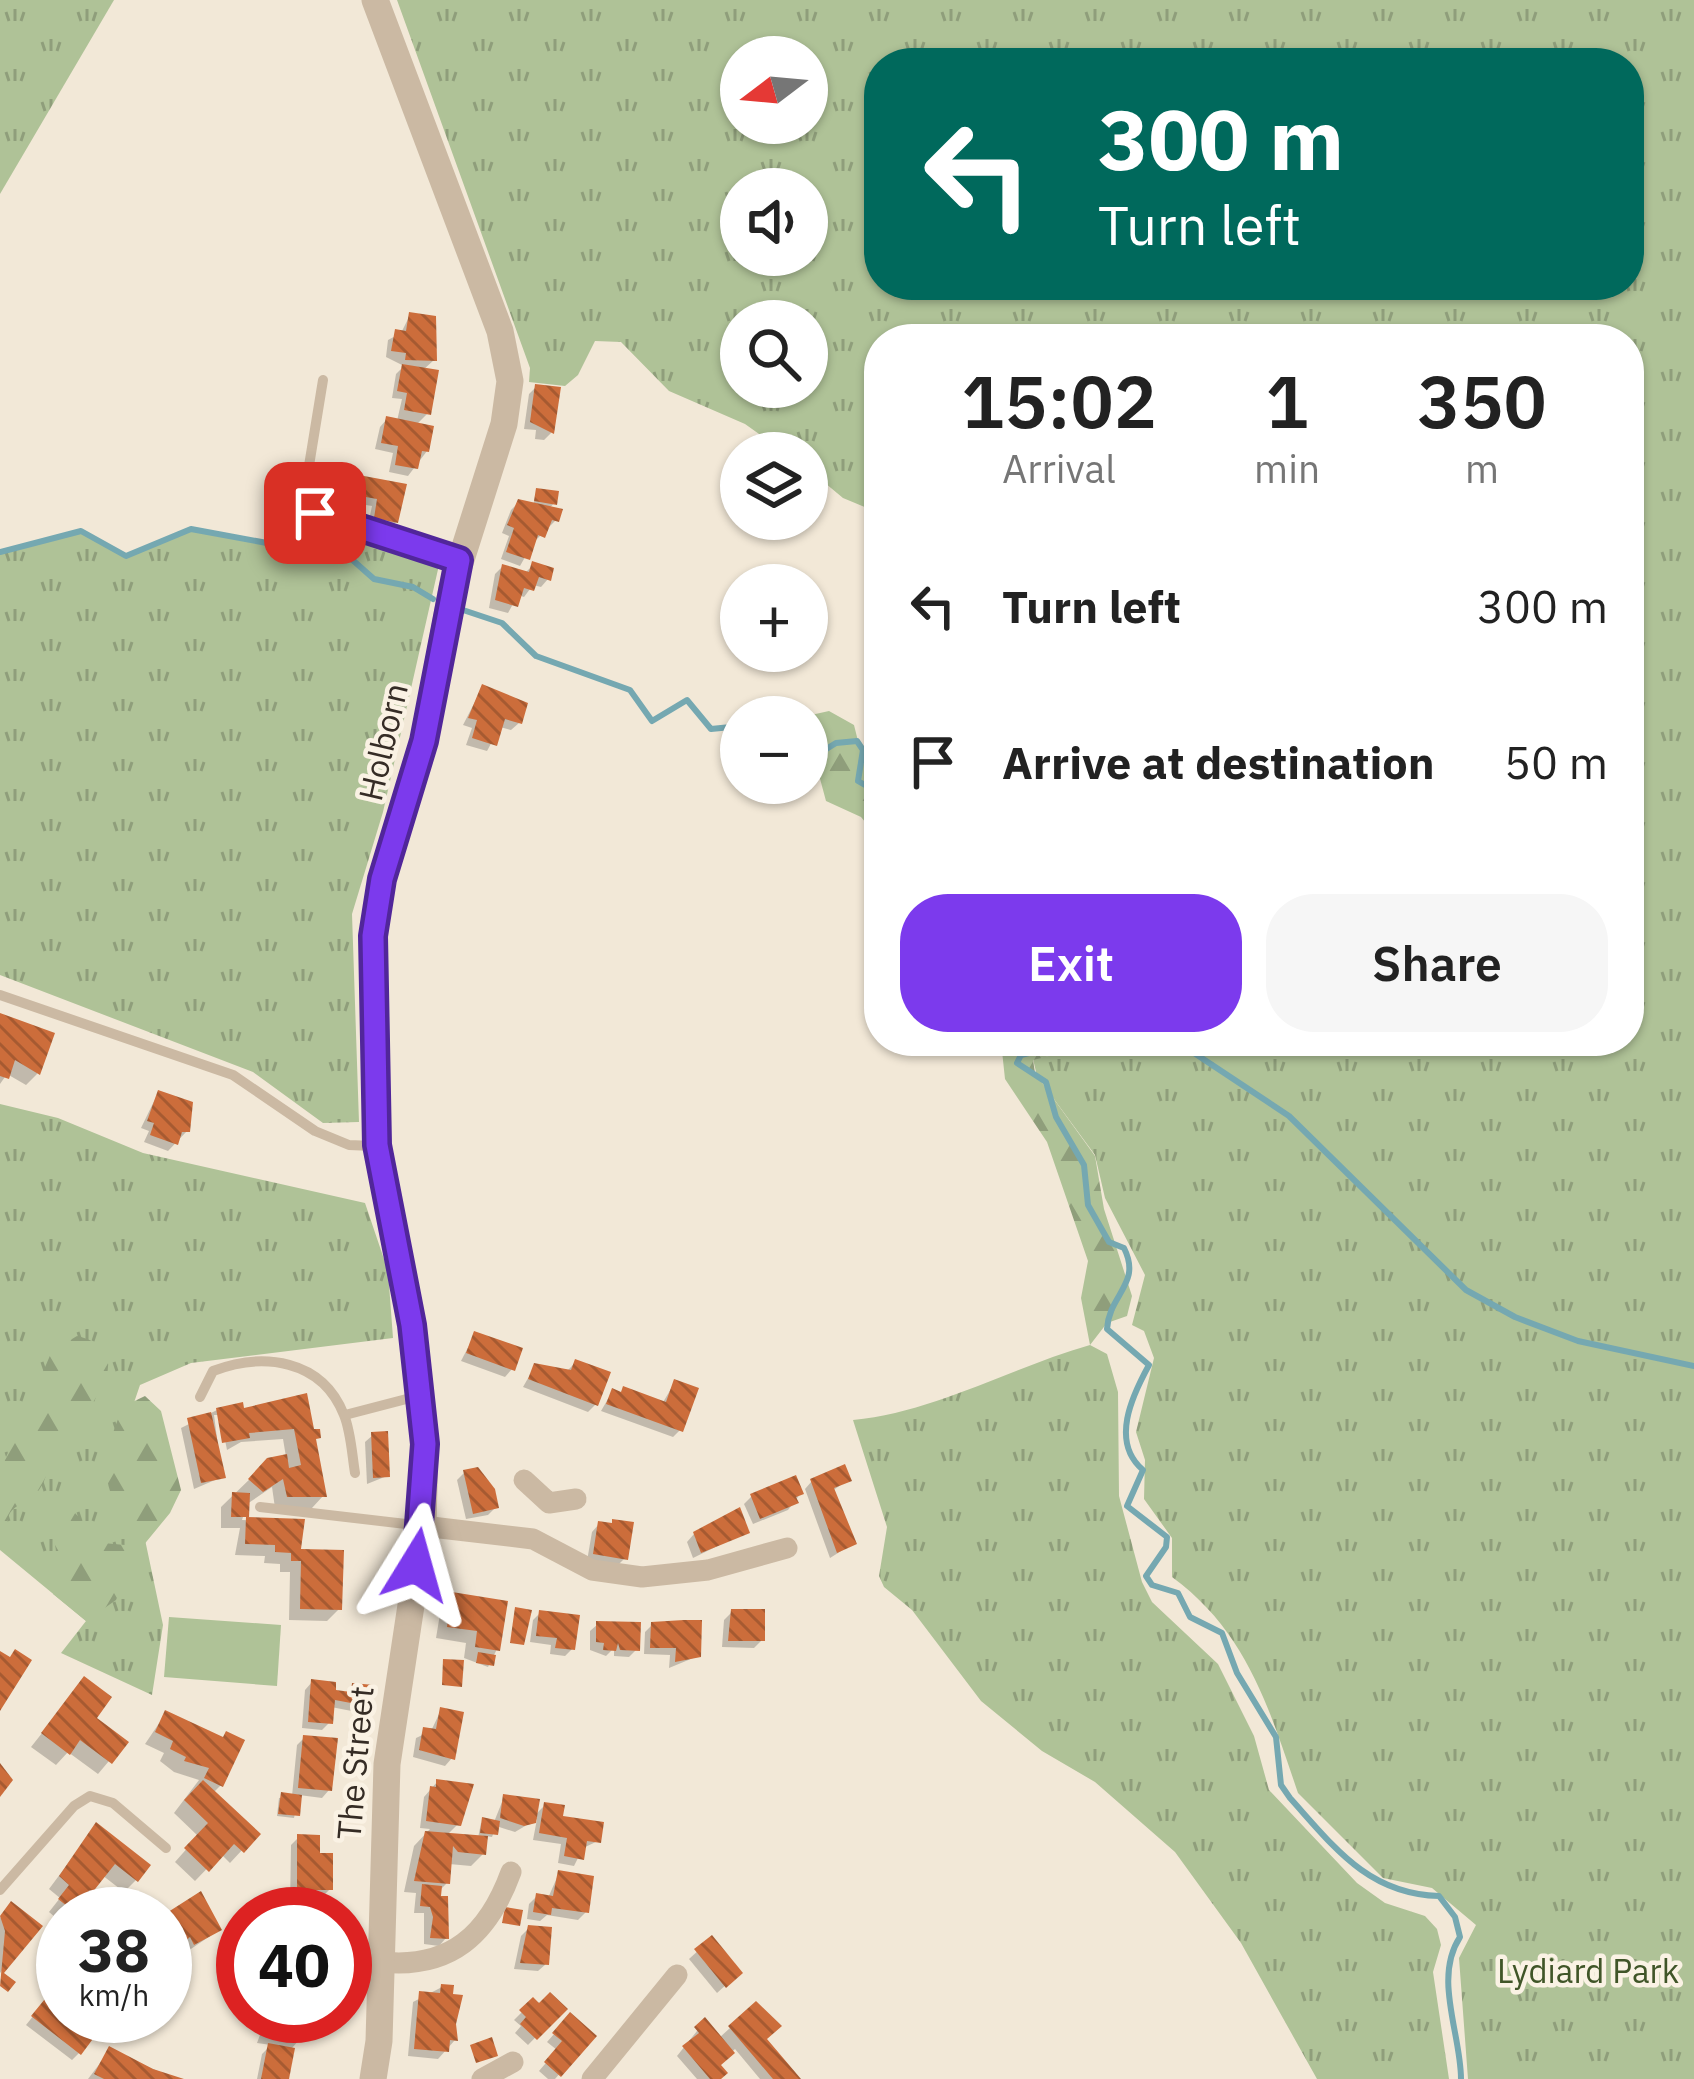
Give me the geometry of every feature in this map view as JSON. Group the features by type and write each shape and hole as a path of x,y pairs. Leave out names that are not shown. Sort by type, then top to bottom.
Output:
{"street":[{"name":"Holborn","path":"375,0 508,361 504,424 459,560 424,741 382,879 373,936 377,1145 421,1395 423,1526"},
{"path":"524,1480 549,1503"},
{"path":"549,1503 576,1499"},
{"path":"533,1539 549,1503"},
{"path":"423,1526 533,1539 592,1570 642,1577 720,1568 787,1548"},
{"name":"The Street","path":"373,2079 382,1962 387,1764 423,1526"},
{"path":"382,1962 428,1964 457,1949 490,1909 511,1871"},
{"path":"592,2079 677,1975"},
{"path":"482,2079 513,2062"}],"lane":[{"path":"323,380 306,484 315,513 459,560"},
{"path":"0,995 233,1075 315,1131 349,1145 377,1145"},
{"path":"200,1397 213,1371 278,1360 308,1370 345,1415 355,1473"},
{"path":"345,1415 421,1395"},
{"path":"260,1507 423,1526"},
{"path":"0,1889 34,1858 74,1806 90,1796 112,1803 166,1848"}],"green space":[{"path":"0,0 114,0 0,194"},
{"name":"Lydiard Park","path":"397,0 1694,0 1694,2079 1468,2079 1459,1958 1476,1925 1432,1888 1383,1878 1298,1793 1265,1702 1237,1647 1198,1599 1172,1577 1172,1538 1144,1499 1145,1460 1136,1432 1154,1358 1144,1331 1132,1325 1145,1275 1105,1198 1095,1155 1037,1076 1033,1059 1644,1056 1644,324 864,324 864,507 828,486 828,432 756,432 669,391 621,342 595,341 578,375 565,386 529,382 530,368"},
{"path":"309,526 401,547 439,565 383,812 352,914 359,1122 323,1123 253,1072 0,975 0,552 81,531 126,556 191,529 241,540 303,540"},
{"path":"828,711 854,725 864,765 864,821 828,802"},
{"path":"1003,1056 1050,1056 1033,1060 1035,1073 1095,1156 1104,1209 1132,1296 1127,1316 1107,1323 1090,1345 1081,1298 1088,1261 1047,1142 1005,1079"},
{"path":"0,1104 58,1118 143,1153 365,1203 388,1271 393,1338 191,1363 140,1385 123,1435 163,1625 152,1695 61,1653 86,1621 0,1550"},
{"path":"77,1336 98,1345 107,1359 107,1375 53,1455 39,1490 12,1510 0,1538 0,1471 52,1351"},
{"path":"1090,1345 1107,1354 1118,1392 1119,1496 1142,1582 1152,1602 1218,1664 1254,1736 1269,1790 1357,1883 1385,1903 1425,1916 1437,1929 1441,1945 1433,1972 1449,2079 1317,2079 1241,1943 1175,1852 1095,1782 1042,1751 981,1701 912,1610 884,1587 879,1576 887,1527 853,1420 943,1399"},
{"path":"145,1396 161,1411 181,1490 170,1513 133,1558 116,1600 86,1621 53,1594 60,1573 52,1528 57,1519 75,1513 103,1543 125,1545 127,1530 110,1491 107,1459 124,1406"},
{"path":"169,1617 281,1625 277,1686 164,1677"}],"building":[{"path":"409,312 436,316 437,361 405,360 406,353 391,351 395,329 406,331"},
{"path":"402,364 439,370 431,415 404,410 407,393 397,391"},
{"path":"535,384 561,387 554,434 530,422"},
{"path":"386,416 434,426 429,452 422,451 418,469 395,465 398,446 381,443"},
{"path":"364,476 407,484 398,523 374,518 377,499 360,496"},
{"path":"536,488 559,491 557,505 534,501"},
{"path":"518,499 563,509 545,538 538,535 530,560 506,552 514,528 507,525"},
{"path":"532,561 554,568 551,581 539,577 534,591 524,588 518,607 495,600 502,564 529,572"},
{"path":"482,684 528,703 522,724 505,719 497,746 472,738 477,720 468,718"},
{"path":"0,1013 55,1033 40,1075 15,1060 9,1079 0,1076"},
{"path":"158,1090 193,1102 190,1132 182,1132 178,1145 150,1135 154,1123 147,1121"},
{"path":"474,1331 523,1348 515,1371 466,1353"},
{"path":"575,1359 611,1372 598,1406 528,1379 534,1363 571,1370"},
{"path":"674,1379 699,1388 683,1432 606,1404 612,1388 621,1392 623,1386 666,1402"},
{"path":"307,1393 314,1429 320,1429 321,1438 316,1439 327,1497 287,1497 283,1479 263,1492 248,1479 267,1458 287,1454 289,1468 301,1465 294,1429 249,1433 250,1438 222,1443 216,1408 243,1402 244,1408"},
{"path":"211,1412 226,1478 201,1483 187,1418"},
{"path":"388,1431 390,1477 373,1478 371,1432"},
{"path":"845,1464 852,1481 834,1488 857,1544 837,1553 810,1479"},
{"path":"478,1467 495,1489 499,1508 473,1514 463,1470"},
{"path":"796,1475 804,1494 796,1497 799,1503 760,1519 750,1494"},
{"path":"232,1492 250,1493 249,1517 231,1517"},
{"path":"740,1507 750,1533 701,1553 693,1532"},
{"path":"246,1517 305,1519 301,1549 344,1550 342,1610 300,1609 301,1561 291,1561 291,1553 275,1552 275,1545 245,1544"},
{"path":"612,1519 634,1522 628,1560 593,1554 598,1521 612,1523"},
{"path":"452,1592 508,1601 500,1651 475,1647 477,1631 447,1627"},
{"path":"515,1607 532,1610 524,1645 510,1643"},
{"path":"731,1609 765,1609 765,1641 728,1641"},
{"path":"539,1610 580,1615 575,1650 555,1648 557,1638 536,1636"},
{"path":"702,1620 701,1657 675,1662 676,1648 650,1648 651,1622"},
{"path":"596,1621 641,1622 640,1651 620,1650 618,1643 616,1651 603,1650 604,1643 596,1642"},
{"path":"15,1649 32,1660 0,1711 0,1651 10,1657"},
{"path":"478,1652 496,1655 494,1666 476,1663"},
{"path":"443,1659 464,1660 462,1687 442,1685"},
{"path":"84,1676 112,1697 97,1718 129,1742 112,1764 80,1740 70,1755 41,1733"},
{"path":"311,1679 336,1682 336,1690 351,1692 352,1683 374,1685 372,1707 335,1700 333,1724 308,1722"},
{"path":"440,1707 464,1712 455,1760 419,1750 423,1727 436,1729"},
{"path":"165,1710 223,1737 226,1731 245,1740 223,1787 204,1778 209,1768 184,1761 186,1757 170,1749 173,1741 155,1732"},
{"path":"303,1735 338,1738 332,1791 298,1788"},
{"path":"0,1763 13,1780 0,1797"},
{"path":"436,1779 474,1784 461,1826 426,1821 430,1786 436,1787"},
{"path":"203,1780 261,1834 244,1853 234,1844 209,1872 184,1848 208,1823 184,1800"},
{"path":"281,1792 302,1795 300,1816 278,1814"},
{"path":"503,1794 540,1799 536,1823 524,1826 500,1818"},
{"path":"544,1802 565,1805 563,1816 604,1822 601,1843 587,1841 584,1860 564,1856 567,1838 539,1833"},
{"path":"482,1817 500,1821 498,1835 480,1833"},
{"path":"96,1822 151,1865 138,1882 115,1864 97,1887 67,1887 59,1876"},
{"path":"425,1831 488,1836 486,1855 458,1852 453,1846 450,1884 414,1881"},
{"path":"297,1834 320,1835 320,1853 333,1853 333,1887 297,1887"},
{"path":"558,1870 594,1876 589,1913 552,1908 551,1915 533,1912 536,1893 553,1896"},
{"path":"422,1884 442,1886 441,1896 448,1896 449,1939 430,1938 433,1917 430,1907 420,1906"},
{"path":"201,1891 216,1919 216,1933 194,1945 192,1941 192,1897"},
{"path":"11,1901 36,1921 36,1934 4,1973 16,1982 8,1992 0,1986 5,1931 0,1916"},
{"path":"505,1907 523,1910 520,1926 502,1923"},
{"path":"528,1925 552,1927 549,1965 520,1963"},
{"path":"712,1935 743,1973 726,1988 694,1949"},
{"path":"441,1984 454,1985 453,1994 463,1995 456,2024 458,2041 450,2040 449,2052 414,2049 419,1991 440,1993"},
{"path":"550,1992 568,2009 537,2040 520,2024 526,2017 519,2010 533,1997 539,2003"},
{"path":"756,2001 782,2026 767,2039 801,2079 773,2079 728,2026"},
{"path":"570,2012 597,2036 561,2077 544,2062 562,2041 552,2033"},
{"path":"705,2017 735,2053 721,2065 728,2073 721,2079 710,2079 682,2046 699,2033 694,2027"},
{"path":"492,2037 498,2056 476,2063 470,2045"},
{"path":"66,2043 90,2043 81,2055"},
{"path":"268,2043 295,2048 289,2079 261,2079"},
{"path":"109,2046 184,2079 104,2079 94,2074"}],"waterway":[{"path":"0,552 81,531 126,556 191,529 267,543 330,540 374,579 413,587 433,599"},
{"path":"460,609 502,623 536,656 630,690 652,721 687,700 711,729 720,728"},
{"path":"828,748 857,741 863,750 858,781 864,784"},
{"path":"1020,1056 1017,1063 1046,1082 1056,1117 1084,1165 1088,1205 1109,1242 1124,1248 1129,1260 1127,1280 1107,1329 1149,1365 1131,1404 1126,1433 1133,1459 1143,1470 1127,1506 1167,1537 1166,1547 1146,1576 1152,1585 1178,1593 1190,1617 1222,1633 1237,1673 1276,1737 1281,1785 1322,1834 1372,1877 1392,1887 1439,1896 1455,1917 1460,1937 1452,1953 1448,1988 1461,2079"},
{"path":"1199,1056 1289,1116 1466,1290 1515,1317 1578,1341 1694,1366"}],"route":[{"path":"315,513 459,560 424,741 382,879 373,936 377,1145 412,1325 425,1444 423,1526 416,1565"}]}
